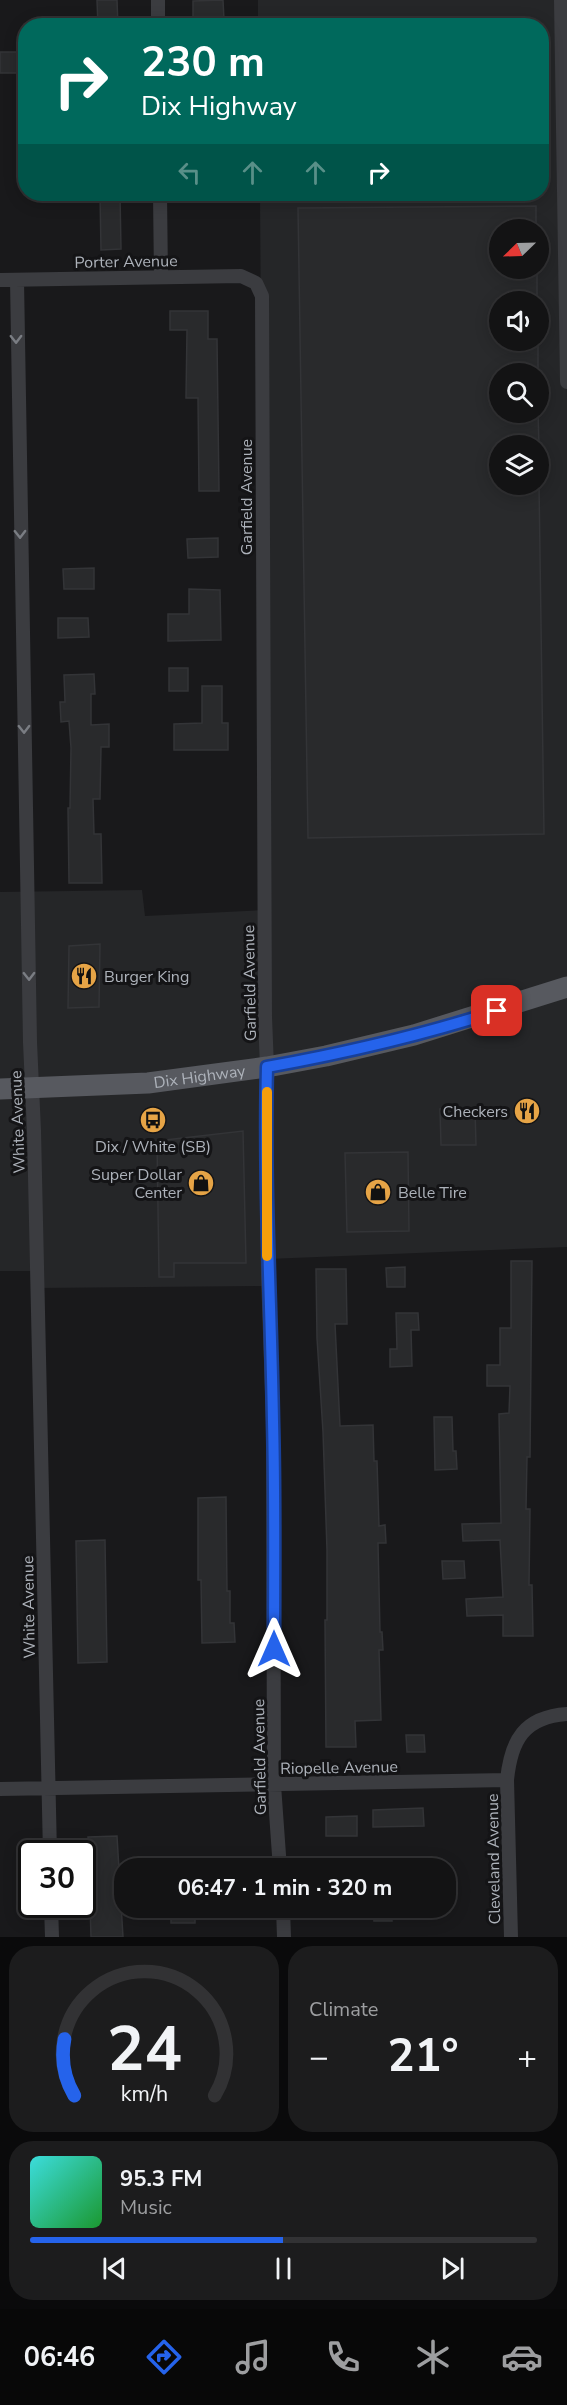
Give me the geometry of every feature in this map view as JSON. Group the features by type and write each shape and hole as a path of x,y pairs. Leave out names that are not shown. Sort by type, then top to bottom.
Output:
{"main road":[{"name":"Dix Highway","path":"0,1089 148,1083 267,1067 327,1056 414,1035 567,987"}],"street":[{"path":"158,0 158,18"},
{"path":"561,0 567,382"},
{"path":"160,201 161,277"},
{"name":"Porter Avenue","path":"0,280 241,276 251,280"},
{"name":"White Avenue","path":"17,280 32,1088 50,1840"},
{"name":"Garfield Avenue","path":"251,280 259,288 262,296 267,1267 273,1422 274,1785 279,1858"},
{"path":"507,1780 513,1746 529,1725 553,1715 567,1714"},
{"name":"Riopelle Avenue","path":"0,1789 49,1790 507,1780"},
{"name":"Cleveland Avenue","path":"507,1780 511,1937"},
{"path":"51,1918 52,1937"},
{"path":"283,1918 284,1937"}],"shaded area":[{"path":"258,0 561,0 567,400 567,1247 268,1259 268,1286 38,1288 37,1271 0,1271 0,892 142,890 145,916 265,910 260,201 549,201 549,18 258,18"}],"building":[{"path":"97,0 117,0 118,18 98,18"},
{"path":"223,0 224,18 193,18 193,1"},
{"path":"0,52 18,52 18,73 0,73"},
{"path":"100,201 120,201 121,249 101,250"},
{"path":"536,206 536,219 489,219 489,279 537,279 537,291 489,291 489,351 538,351 538,363 489,363 489,423 538,423 539,435 489,435 489,495 539,495 544,834 308,838 298,208"},
{"path":"170,311 208,311 208,339 217,339 219,491 199,491 198,398 186,398 187,330 170,330"},
{"path":"218,538 218,557 188,558 187,539"},
{"path":"94,568 94,589 64,589 63,569"},
{"path":"189,589 220,590 221,640 168,641 168,614 189,614"},
{"path":"58,618 88,618 89,637 58,638"},
{"path":"169,668 188,668 188,691 169,691"},
{"path":"94,674 95,694 91,694 91,725 109,724 109,747 101,747 100,799 93,799 94,834 101,834 102,883 69,883 68,808 70,808 71,748 69,721 61,722 60,702 65,702 64,675"},
{"path":"202,686 222,686 222,723 228,723 228,750 174,750 174,724 202,723"},
{"name":"Burger King","path":"100,944 99,1007 68,1008 69,946"},
{"path":"440,1109 475,1109 476,1145 441,1145"},
{"name":"Super Dollar Center","path":"243,1131 246,1263 174,1263 174,1277 159,1277 157,1141"},
{"name":"Belle Tire","path":"408,1152 409,1231 347,1232 345,1153"},
{"path":"511,1261 532,1261 530,1457 527,1457 526,1509 530,1509 529,1585 532,1585 533,1636 503,1636 503,1615 467,1616 466,1599 503,1597 500,1540 463,1541 462,1524 501,1523 499,1414 509,1413 510,1386 487,1386 487,1365 500,1365 500,1328 511,1328"},
{"path":"405,1267 405,1287 387,1287 386,1268"},
{"path":"316,1269 346,1269 347,1324 335,1324 340,1426 373,1425 374,1461 377,1461 379,1526 385,1525 386,1543 378,1543 380,1632 382,1632 383,1650 379,1650 381,1720 355,1721 356,1747 326,1747 327,1550"},
{"path":"396,1313 418,1313 419,1330 411,1330 412,1366 390,1367 390,1349 397,1349"},
{"path":"434,1417 452,1417 453,1451 456,1451 457,1469 435,1470"},
{"path":"226,1497 227,1591 230,1591 230,1623 234,1623 235,1642 202,1643 201,1580 198,1580 198,1498"},
{"path":"105,1540 107,1662 78,1663 76,1541"},
{"path":"442,1561 464,1561 465,1578 443,1579"},
{"path":"406,1735 424,1735 425,1752 407,1752"},
{"path":"423,1808 424,1826 373,1827 373,1810"},
{"path":"357,1816 357,1836 326,1836 326,1817"},
{"path":"117,1836 118,1858 114,1858 114,1918 122,1918 123,1937 91,1937 90,1918 96,1918 96,1840 88,1840 88,1837"},
{"path":"171,1918 195,1918 195,1923 171,1923"},
{"path":"374,1918 392,1918 392,1921 374,1921"}],"slow traffic":[{"path":"267,1092 267,1256"}],"place":[{"name":"Burger King","path":"84,976"},
{"name":"Checkers","path":"527,1111"},
{"name":"Dix / White (SB)","path":"153,1120"},
{"name":"Super Dollar Center","path":"201,1183"},
{"name":"Belle Tire","path":"378,1192"}],"route":[{"path":"274,1649 267,1067 327,1056 414,1035 497,1011"}]}
